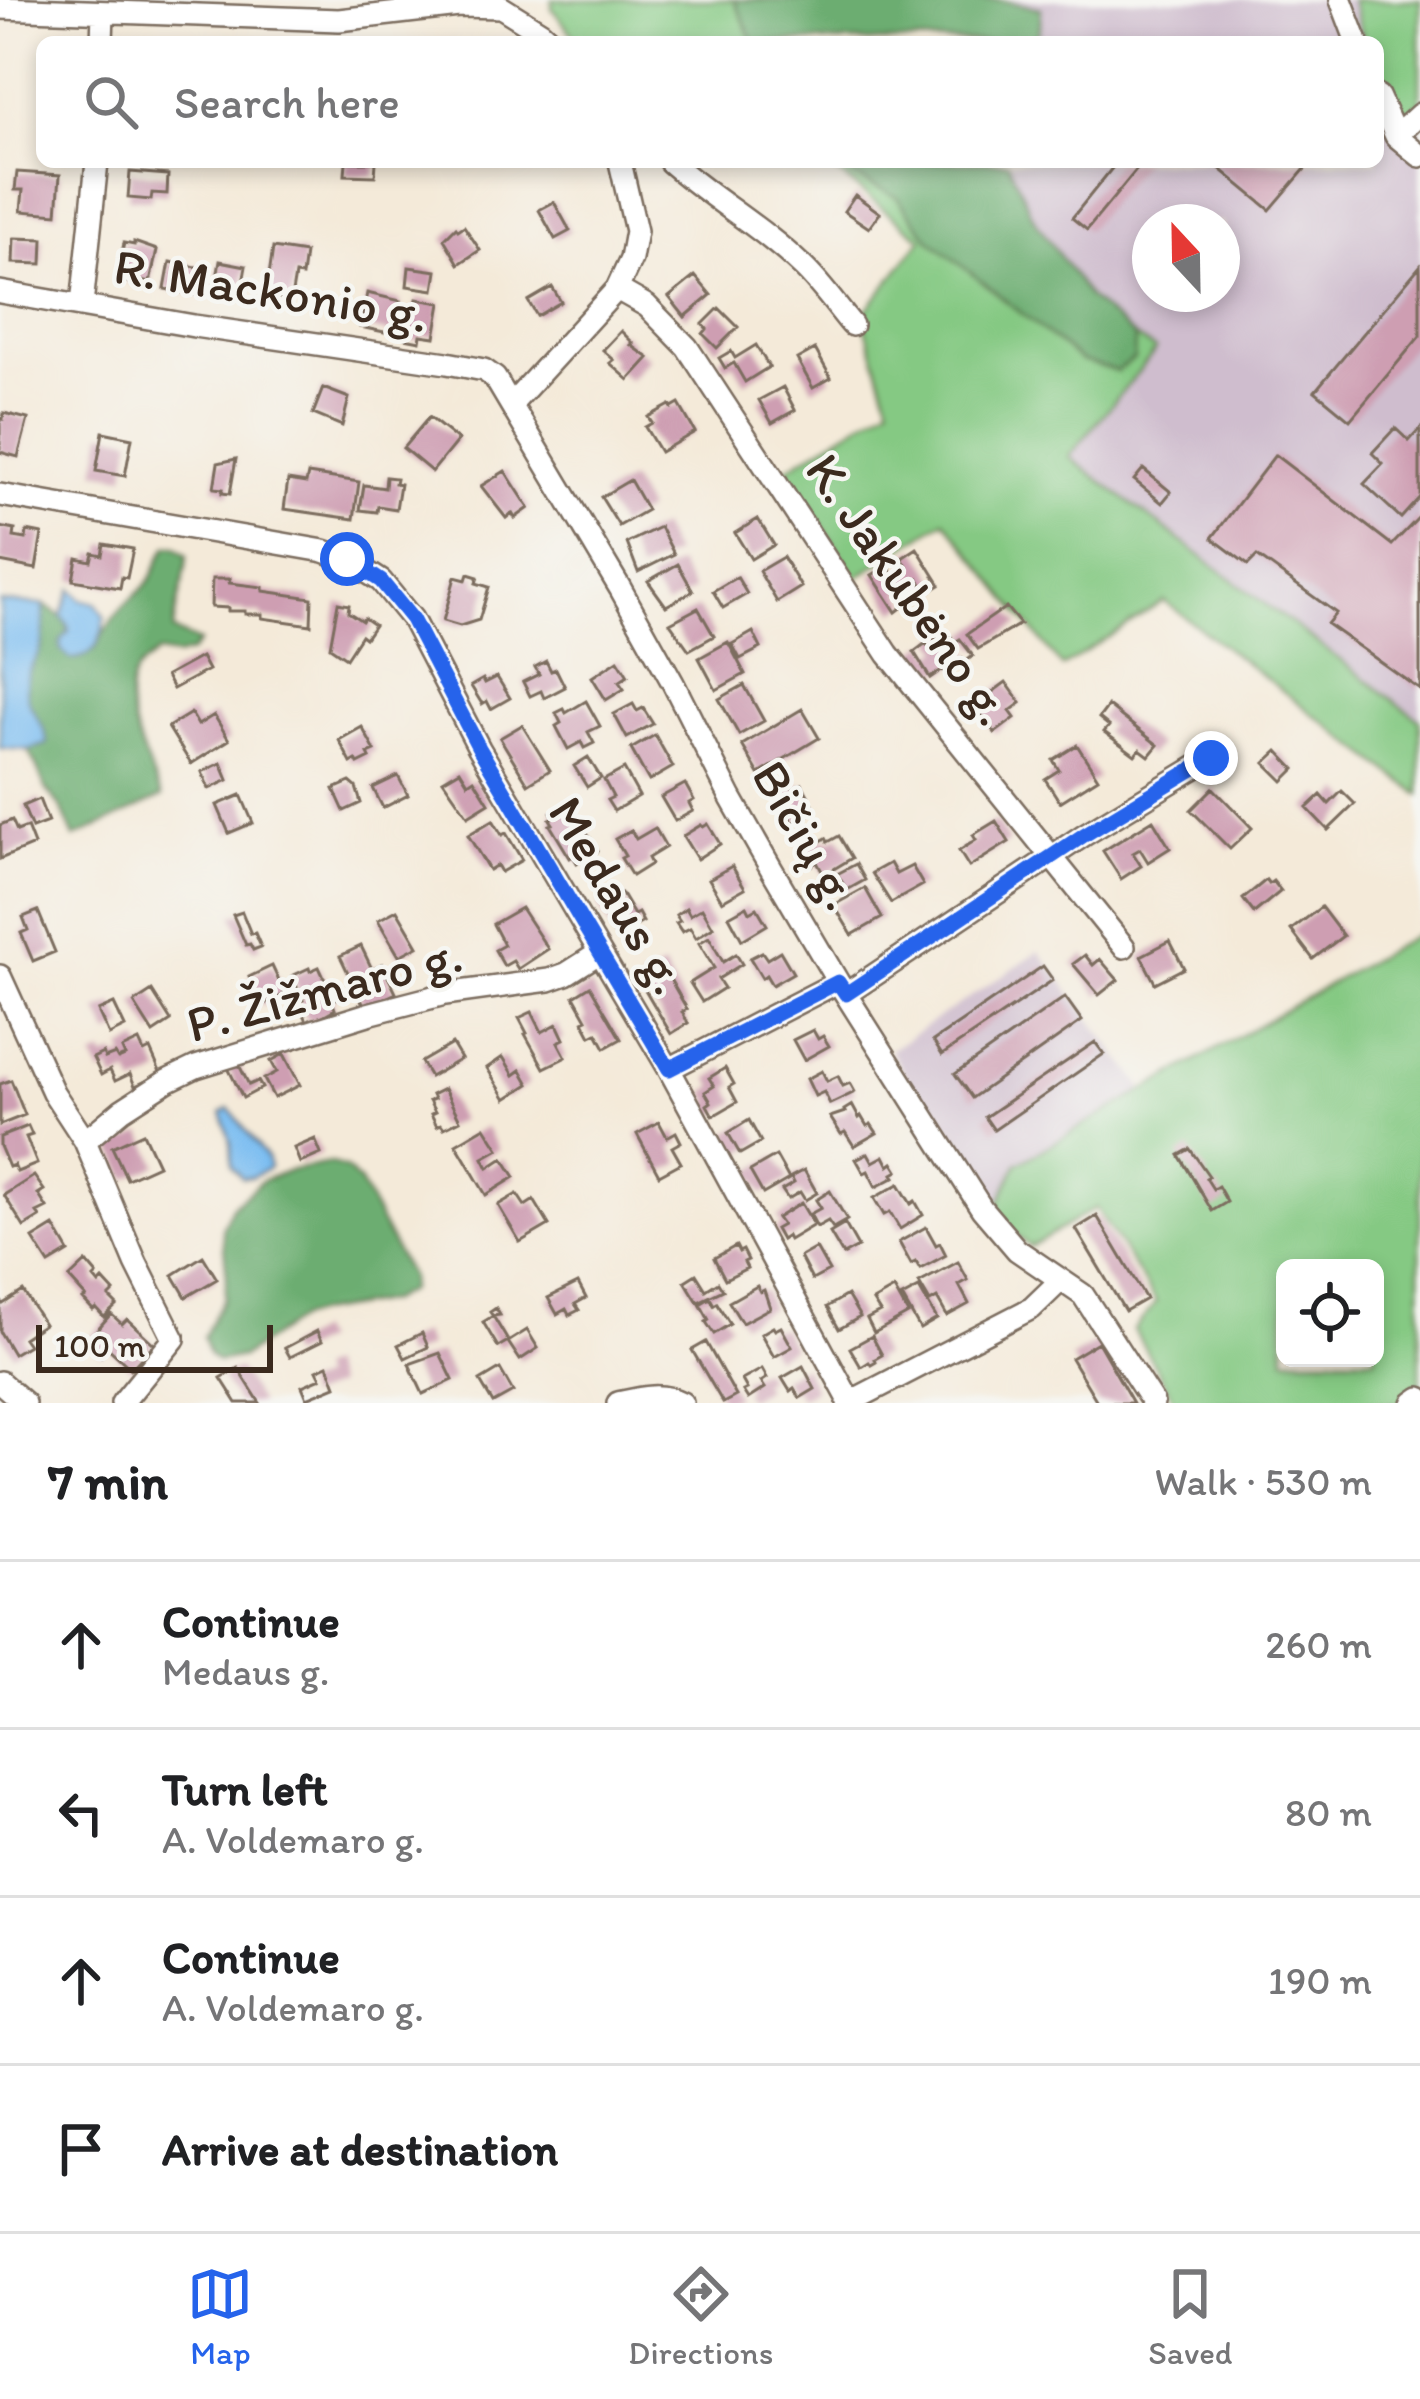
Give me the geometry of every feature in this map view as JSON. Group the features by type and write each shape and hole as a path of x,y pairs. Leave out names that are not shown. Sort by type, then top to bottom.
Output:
{"street":[{"path":"1341,0 1355,36"},
{"path":"0,8 339,20 503,3 545,36"},
{"path":"1384,109 1396,136 1420,156"},
{"path":"1396,136 1420,114"},
{"path":"82,305 96,168"},
{"path":"511,404 617,289 631,259 636,231 621,168"},
{"path":"677,168 805,268 851,325"},
{"name":"K. Jakubėno g.","path":"617,289 647,305 687,347 888,654 1124,947"},
{"name":"R. Mackonio g.","path":"0,292 484,370 495,378 511,404"},
{"name":"Bičių g.","path":"511,404 610,569 731,798 842,988 996,1228 1017,1250 1083,1295 1153,1403"},
{"name":"Medaus g.","path":"0,495 324,551 381,581 412,619 479,748 669,1069 850,1403"},
{"path":"669,1069 842,988 1211,758"},
{"name":"P. Žižmaro g.","path":"85,1141 122,1110 196,1067 445,994 549,980 599,953"},
{"path":"0,976 53,1092 85,1141 174,1339 122,1403"},
{"path":"850,1403 1032,1308 1060,1281"},
{"path":"0,1382 24,1403"},
{"path":"618,1403 645,1396 682,1403"}],"shaded area":[{"path":"998,0 1351,0 1363,36 1036,36 1041,8"},
{"path":"1384,84 1403,113 1420,105 1420,720 1069,456 1156,351 1089,298 1033,217 1011,168 1384,168"},
{"path":"1039,951 1144,1089 1017,1164 993,1216 890,1050"}],"green space":[{"path":"552,0 734,0 751,36 574,36 552,9"},
{"path":"734,0 998,0 1041,8 1036,36 751,36"},
{"path":"1351,0 1420,0 1420,105 1403,114 1384,84 1384,36 1363,36"},
{"path":"832,168 843,168 897,197 930,240 1081,361 1134,359 1135,337 1156,350 1069,457 1420,720 1420,795 1164,601 1062,667 945,520 856,578 786,469 890,405 862,316 922,239"},
{"path":"843,168 1011,168 1033,217 1089,298 1135,337 1134,359 1117,371 1081,361 930,240 897,197"},
{"path":"168,546 187,555 173,631 199,642 191,653 157,653 142,665 130,687 132,719 162,797 74,838 29,750 47,744 26,699 29,666 42,647 44,605 66,623 69,632 61,641 95,649 118,613 150,580"},
{"path":"1420,932 1420,1393 1406,1403 1176,1403 1134,1330 1156,1302 1096,1208 1030,1247 993,1216 1017,1164"},
{"path":"330,1163 346,1169 360,1183 410,1278 409,1290 389,1301 300,1318 242,1357 218,1362 209,1355 203,1337 224,1298 222,1228 232,1206 263,1180"}],"water":[{"path":"72,589 81,599 96,603 105,618 95,647 85,656 70,659 61,650 61,641 69,632 61,616"},
{"path":"0,602 44,605 42,644 26,690 47,744 29,750 0,748"},
{"path":"229,1108 267,1158 269,1168 252,1177 242,1178 232,1166 222,1113"}],"building":[{"path":"346,168 376,168 375,176 345,175"},
{"path":"1112,168 1138,168 1087,230 1072,218"},
{"path":"1219,168 1306,168 1270,210"},
{"path":"17,172 60,175 57,214 21,211 23,190 15,190"},
{"path":"130,172 168,175 167,194 152,193 151,200 128,198"},
{"path":"855,195 880,213 869,228 844,211"},
{"path":"554,202 570,231 555,239 539,210"},
{"path":"464,226 480,250 459,264 444,239"},
{"path":"14,238 43,239 42,264 13,263"},
{"path":"124,243 157,250 150,283 140,281 139,285 117,276"},
{"path":"273,248 305,253 302,276 295,275 291,299 266,296"},
{"path":"220,261 246,266 240,300 214,295"},
{"path":"170,262 207,269 202,296 165,289"},
{"path":"1420,266 1420,336 1350,420 1315,391"},
{"path":"409,267 437,271 434,290 407,286"},
{"path":"695,276 711,295 685,317 669,297"},
{"path":"552,287 561,302 537,316 528,301"},
{"path":"367,293 401,301 394,334 360,327"},
{"path":"417,299 441,303 435,337 421,335 420,341 405,338 410,309 415,310"},
{"path":"719,308 738,327 717,348 703,334 707,329 703,324"},
{"path":"621,331 649,358 629,380 603,350"},
{"path":"756,345 769,367 745,382 734,363 725,368 719,358 731,351 735,358"},
{"path":"815,349 831,378 813,388 797,359"},
{"path":"783,387 795,410 772,423 759,400"},
{"path":"323,388 349,398 342,426 313,414"},
{"path":"679,404 695,432 660,452 645,427 652,423 648,417"},
{"path":"4,413 28,419 18,457 0,452"},
{"path":"429,417 458,440 432,472 403,448"},
{"path":"1395,428 1409,441 1420,429 1420,497 1401,518 1364,484 1383,464 1372,453"},
{"path":"103,432 132,438 125,476 96,471"},
{"path":"1275,455 1392,545 1420,516 1420,690 1327,624 1336,613 1257,556 1248,565 1212,538"},
{"path":"236,459 230,494 222,493 223,489 214,488 218,463"},
{"path":"1143,469 1171,492 1162,503 1134,480"},
{"path":"505,471 529,508 515,518 512,513 506,518 481,486"},
{"path":"308,474 359,482 354,519 284,509 288,480 306,483"},
{"path":"386,477 400,484 396,509 360,510 364,485 385,488"},
{"path":"630,480 647,510 619,526 601,497"},
{"path":"758,519 774,545 751,559 735,533"},
{"path":"0,527 26,539 27,531 42,534 36,569 0,562"},
{"path":"660,527 674,554 638,572 627,543"},
{"path":"104,544 133,549 120,588 73,580 77,558 91,561 93,553 102,555"},
{"path":"917,548 940,585 927,593 919,579 900,591 908,603 896,612 872,575 888,565 895,577 908,568 902,558"},
{"path":"783,557 801,587 777,602 759,571"},
{"path":"678,564 693,591 666,606 648,581"},
{"path":"468,574 489,587 479,620 460,626 443,621 455,577 466,580"},
{"path":"737,577 747,594 723,608 713,591"},
{"path":"212,579 312,598 311,625 211,607"},
{"path":"338,603 349,605 348,612 374,625 346,658 330,647"},
{"path":"1006,607 1020,624 978,649 967,634"},
{"path":"698,608 714,636 689,650 670,623"},
{"path":"947,631 973,656 930,678 914,652 926,643 934,655 941,649 934,640"},
{"path":"753,632 761,648 740,659 732,644"},
{"path":"728,642 745,674 716,690 699,658"},
{"path":"201,657 208,670 173,689 166,676"},
{"path":"618,660 628,676 619,682 624,689 606,700 592,677"},
{"path":"546,661 565,687 544,698 541,691 530,696 523,682 539,674 535,667"},
{"path":"497,677 510,698 491,709 471,686"},
{"path":"1006,682 1021,703 1010,711 1015,718 995,733 975,705"},
{"path":"744,685 764,721 739,735 719,699"},
{"path":"586,701 600,726 588,732 594,743 584,748 581,742 568,749 556,726 561,723 556,713 564,709 566,713"},
{"path":"633,704 637,711 643,708 653,724 627,738 614,714"},
{"path":"1108,706 1158,745 1149,756 1140,749 1135,755 1104,732 1109,726 1099,718"},
{"path":"802,709 819,738 759,774 742,745"},
{"path":"191,713 198,725 214,715 229,740 191,764 168,727"},
{"path":"522,725 550,770 528,784 500,738"},
{"path":"362,727 375,751 358,764 356,760 351,763 339,740"},
{"path":"655,735 673,767 649,781 631,749"},
{"path":"1077,745 1098,778 1060,802 1045,779 1059,770 1053,760"},
{"path":"1278,751 1295,769 1283,781 1265,763"},
{"path":"588,757 601,778 587,787 574,766"},
{"path":"221,763 228,780 209,789 202,772"},
{"path":"624,769 639,796 614,811 604,780"},
{"path":"460,770 468,783 474,779 489,803 468,816 443,780"},
{"path":"398,776 408,795 383,808 373,788"},
{"path":"350,782 361,803 344,811 334,789"},
{"path":"685,784 694,800 689,803 693,811 675,821 661,797"},
{"path":"802,784 816,810 793,823 779,791"},
{"path":"1213,788 1252,828 1230,849 1191,810"},
{"path":"1342,791 1355,804 1328,830 1307,808 1321,795 1329,804"},
{"path":"241,795 253,823 229,833 217,805"},
{"path":"39,799 48,822 32,828 23,806"},
{"path":"569,802 598,851 585,864 570,858 550,825 551,812"},
{"path":"12,820 17,831 27,827 34,845 0,859 0,825"},
{"path":"493,820 522,860 501,872 497,865 489,870 468,835"},
{"path":"1153,820 1170,848 1148,862 1140,849 1133,853 1141,866 1121,879 1103,851"},
{"path":"996,821 1009,842 969,867 959,851 976,840 973,835"},
{"path":"708,824 720,844 697,859 683,836"},
{"path":"655,828 666,847 632,876 615,839 631,830 636,839"},
{"path":"839,836 852,858 824,875 804,851"},
{"path":"890,863 896,874 912,866 923,885 891,903 872,873"},
{"path":"856,864 865,880 847,890 837,874"},
{"path":"732,866 745,888 722,901 709,879"},
{"path":"1266,880 1281,891 1254,913 1243,899"},
{"path":"865,888 882,918 852,935 834,905"},
{"path":"621,893 643,922 616,937 598,906"},
{"path":"747,906 750,912 757,908 767,925 742,940 729,916"},
{"path":"1321,907 1343,936 1313,959 1291,930"},
{"path":"521,908 548,949 518,969 513,961 504,966 495,950 504,945 493,924"},
{"path":"686,908 690,915 702,908 713,927 696,938 690,928 682,932 676,915"},
{"path":"397,910 418,946 399,956 378,920"},
{"path":"38,911 55,952 33,961 21,933 28,930 23,917"},
{"path":"242,912 261,947 253,950 246,945 233,915"},
{"path":"709,937 723,962 736,954 742,964 718,979 724,988 702,1002 690,983 714,968 699,943"},
{"path":"1170,941 1184,968 1155,983 1141,956"},
{"path":"361,946 372,969 382,964 396,993 365,1008 340,956"},
{"path":"780,951 793,973 772,985 750,958 762,952 767,959"},
{"path":"1085,955 1093,965 1100,959 1118,980 1099,995 1073,964"},
{"path":"272,966 285,994 262,1005 249,977"},
{"path":"1043,966 1053,980 942,1055 933,1041"},
{"path":"319,967 326,982 318,989 329,984 335,1009 312,1022 307,1021 292,976"},
{"path":"663,967 687,1009 682,1012 688,1023 671,1034 640,981"},
{"path":"590,986 621,1039 605,1048 597,1033 591,1036 574,996"},
{"path":"152,991 171,1021 153,1033 134,1003"},
{"path":"1065,997 1082,1021 972,1098 955,1074"},
{"path":"114,1004 125,1027 109,1035 98,1011"},
{"path":"532,1012 542,1032 557,1024 564,1039 558,1042 566,1057 544,1068 519,1018"},
{"path":"813,1030 829,1046 804,1060 793,1040"},
{"path":"139,1041 144,1052 150,1049 161,1074 135,1086 130,1074 115,1081 110,1070 101,1075 93,1058 103,1053 105,1058 115,1054 118,1059 125,1056 122,1049"},
{"path":"1095,1042 1104,1054 994,1130 985,1117"},
{"path":"452,1044 461,1059 430,1077 421,1062"},
{"path":"284,1054 300,1085 274,1098 264,1079 277,1072 271,1061"},
{"path":"503,1057 514,1075 521,1070 529,1084 506,1099 487,1068"},
{"path":"238,1063 249,1085 258,1081 262,1088 243,1098 228,1068"},
{"path":"725,1068 737,1102 713,1116 705,1092 714,1086 709,1078"},
{"path":"822,1071 827,1081 838,1076 843,1086 850,1083 855,1092 830,1104 824,1092 815,1096 807,1079"},
{"path":"11,1080 25,1115 0,1125 0,1084"},
{"path":"444,1089 460,1120 444,1128 437,1126 429,1101"},
{"path":"852,1105 877,1133 854,1146 830,1117"},
{"path":"749,1120 761,1142 740,1154 728,1133"},
{"path":"659,1122 667,1137 676,1132 681,1142 672,1147 681,1163 659,1175 637,1134"},
{"path":"28,1126 32,1135 26,1137 37,1164 17,1172 14,1165 9,1167 0,1137"},
{"path":"485,1127 499,1149 483,1158 488,1168 503,1158 515,1177 486,1195 456,1144"},
{"path":"143,1133 158,1165 127,1179 112,1147"},
{"path":"315,1139 321,1154 300,1163 294,1148"},
{"path":"1190,1149 1213,1189 1218,1186 1227,1202 1212,1211 1179,1155"},
{"path":"868,1153 873,1162 884,1156 889,1166 893,1163 898,1171 895,1177 876,1187 856,1159"},
{"path":"776,1156 789,1179 763,1194 750,1171"},
{"path":"804,1170 817,1193 805,1200 800,1192 788,1199 782,1190"},
{"path":"34,1176 44,1190 38,1194 47,1208 24,1227 4,1195"},
{"path":"899,1184 923,1215 900,1229 874,1198"},
{"path":"830,1191 847,1220 833,1228 828,1221 817,1227 810,1214 821,1208 816,1200"},
{"path":"517,1194 525,1206 534,1200 549,1225 520,1242 498,1205"},
{"path":"801,1203 814,1225 781,1240 775,1229 782,1225 777,1218"},
{"path":"1097,1216 1146,1299 1125,1311 1076,1229"},
{"path":"845,1224 858,1247 843,1255 830,1233"},
{"path":"54,1226 69,1252 49,1264 33,1239"},
{"path":"926,1227 946,1255 920,1269 916,1262 911,1264 899,1242"},
{"path":"736,1246 748,1260 744,1262 747,1268 725,1279 714,1258"},
{"path":"816,1248 829,1271 812,1280 800,1257"},
{"path":"203,1256 217,1279 186,1297 173,1275"},
{"path":"86,1262 99,1284 103,1280 114,1292 109,1297 117,1305 104,1317 83,1299 86,1297 69,1278"},
{"path":"958,1262 968,1280 959,1285 969,1304 947,1316 937,1298 930,1302 919,1283"},
{"path":"696,1274 706,1290 718,1282 723,1290 698,1302 685,1281"},
{"path":"578,1283 586,1298 575,1304 579,1310 557,1314 548,1298"},
{"path":"757,1286 760,1292 764,1290 770,1308 742,1323 729,1302"},
{"path":"919,1288 937,1319 920,1329 902,1297"},
{"path":"894,1289 908,1314 874,1333 867,1319 880,1312 873,1301"},
{"path":"23,1291 44,1324 23,1338 28,1345 13,1354 0,1332 0,1300 3,1304"},
{"path":"847,1295 860,1317 839,1329 827,1307"},
{"path":"710,1298 730,1324 714,1334 700,1304"},
{"path":"111,1314 122,1324 127,1319 154,1344 131,1369 108,1348 101,1356 86,1342"},
{"path":"493,1316 508,1341 498,1347 483,1322"},
{"path":"781,1327 792,1347 774,1357 761,1334"},
{"path":"527,1330 538,1348 520,1360 508,1342"},
{"path":"317,1331 322,1341 290,1357 285,1348"},
{"path":"422,1333 428,1347 405,1358 398,1345"},
{"path":"872,1336 882,1355 861,1367 850,1348"},
{"path":"706,1342 736,1396 723,1403 692,1350"},
{"path":"1098,1342 1133,1403 1098,1403 1071,1358"},
{"path":"440,1353 453,1380 423,1394 409,1364"},
{"path":"328,1365 336,1386 307,1398 302,1386 321,1378 317,1370"},
{"path":"803,1366 815,1389 800,1398 782,1378"},
{"path":"238,1368 260,1403 237,1403 221,1378"},
{"path":"500,1369 513,1392 493,1403 480,1381"},
{"path":"762,1369 765,1388 748,1399 742,1380"}],"route":[{"path":"347,559 381,581 412,619 479,748 669,1069 838,982 846,994 1084,835 1211,758"}]}
